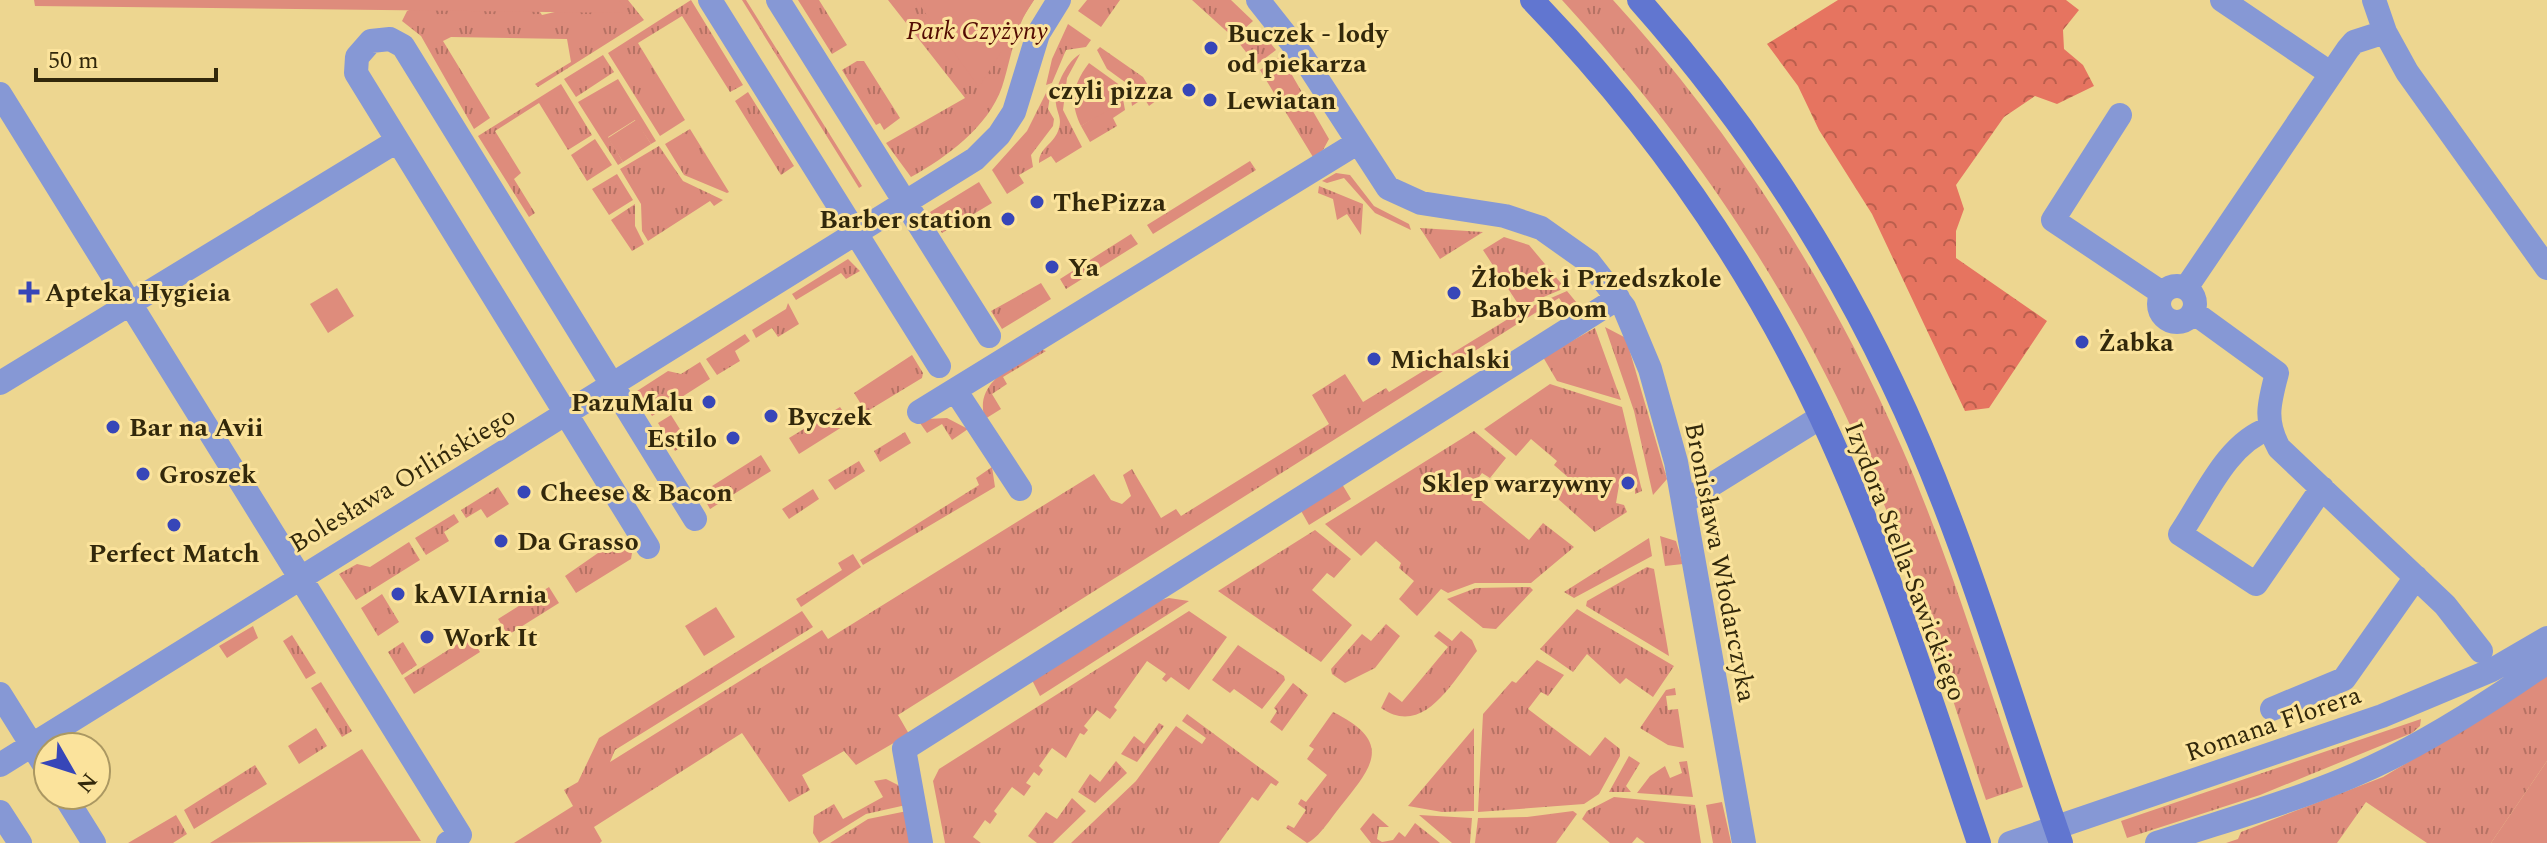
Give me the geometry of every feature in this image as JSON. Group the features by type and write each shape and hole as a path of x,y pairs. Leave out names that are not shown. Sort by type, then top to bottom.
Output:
{"main road":[{"name":"Izydora Stella-Sawickiego","path":"1532,0 1637,120 1705,212 1771,318 1821,417 1865,519 1979,843"},
{"name":"Izydora Stella-Sawickiego","path":"1639,0 1714,92 1799,213 1893,383 1943,500 2058,835"}],"street":[{"path":"710,0 939,366"},
{"path":"778,0 989,336"},
{"name":"Bolesława Orlińskiego","path":"0,94 299,578 975,159 999,135 1023,89 1038,34 1059,0"},
{"name":"Bronisława Włodarczyka","path":"1258,0 1303,57 1379,177 1394,193 1442,207 1505,216 1541,228 1589,262 1618,298 1638,337 1663,409 1684,502 1744,843"},
{"path":"2222,0 2330,73"},
{"path":"2374,0 2385,32 2407,72 2547,268"},
{"path":"2190,300 2330,73 2354,42 2385,32"},
{"path":"648,547 356,73 360,50 378,38 390,39 403,46 695,519"},
{"path":"2120,115 2053,220 2162,293 2173,286 2277,373 2268,408 2268,429 2279,448 2416,577 2465,628 2481,651"},
{"path":"0,383 397,141"},
{"path":"919,412 1357,143"},
{"path":"921,843 904,749 1618,298"},
{"path":"955,390 1020,489"},
{"path":"1684,502 1821,417"},
{"path":"2268,429 2252,436 2238,448 2180,534 2256,584 2322,488"},
{"path":"2272,709 2344,679 2416,577"},
{"path":"0,765 299,578 460,835 448,843"},
{"name":"Romana Florera","path":"2010,843 2058,835 2382,716 2492,670 2547,638"},
{"path":"2157,843 2329,785 2390,758 2480,709 2547,662"},
{"path":"0,694 31,745"},
{"path":"74,811 94,843"},
{"path":"0,812 20,843"}],"green space":[{"path":"34,0 619,0 629,13 35,6"},
{"path":"430,0 532,0 542,15 576,7 578,0 628,0 644,20 538,87 535,84 571,62 567,39 451,37 443,41 490,118 474,129 421,36 402,21 407,11"},
{"path":"691,0 743,85 730,92 682,16 638,43 685,120 660,136 608,53"},
{"path":"742,0 746,0 862,186 859,188"},
{"path":"798,0 819,0 847,45 832,54"},
{"path":"888,0 1034,0 1014,42 996,102 987,115 965,140 911,177 886,143 965,98"},
{"name":"Park Czyżyny","path":"916,0 1034,0 979,87"},
{"path":"1087,0 1120,0 1101,27 1078,11"},
{"path":"1192,0 1231,0 1253,21 1234,38"},
{"path":"1562,0 1613,0 1657,50 1738,156 1810,268 1843,326 1901,446 1935,530 2023,787 1986,800 1884,504 1838,400 1771,277 1694,161 1608,52"},
{"path":"1838,0 2066,0 2079,10 2063,30 2064,49 2083,65 2094,86 2057,104 2035,96 2004,117 1956,185 1964,209 1956,231 1956,258 2047,321 1989,408 1965,411 1872,214 1819,130 1798,86 1767,44"},
{"path":"1068,24 1091,40 1086,47 1066,50 1052,83 1046,85 1052,59"},
{"path":"1257,27 1276,50 1256,65 1239,43"},
{"path":"1100,47 1143,77 1157,100 1149,106 1144,98 1132,106 1129,85 1107,69 1097,50"},
{"path":"1080,54 1067,78 1063,110 1082,147 1056,163 1051,156 1039,163 1059,128 1056,98 1059,83 1070,63"},
{"path":"603,55 614,72 576,97 564,79"},
{"path":"1281,56 1329,139 1323,150 1313,157 1260,70"},
{"path":"857,61 864,61 900,118 884,130 880,123 876,125 842,70"},
{"path":"1089,63 1121,86 1124,96 1119,104 1081,126 1074,93"},
{"path":"618,79 656,141 651,144 635,120 608,137 623,162 618,165 578,102"},
{"path":"561,84 592,135 568,150 539,103 495,131 521,173 514,179 535,213 529,217 478,136"},
{"path":"1048,89 1051,90 1048,109 1054,119 1053,126 1031,155 1033,167 1019,175 1024,183 1007,194 992,170 1027,131"},
{"path":"748,92 794,166 781,175 735,101"},
{"path":"1123,99 1125,110 1113,118 1117,126 1090,142 1081,126"},
{"path":"636,120 651,144 623,162 608,138"},
{"path":"690,129 729,192 684,175 665,144"},
{"path":"595,139 612,165 587,181 571,155"},
{"path":"659,146 683,181 723,200 714,206 710,201 648,241 642,231 641,204 620,169"},
{"path":"1250,161 1256,170 1153,234 1147,225"},
{"path":"1336,173 1350,175 1374,206 1409,224 1411,230 1375,213 1344,178 1327,183 1322,181"},
{"path":"617,174 633,200 609,215 592,189"},
{"path":"979,182 992,203 942,233 930,212"},
{"path":"1319,186 1363,204 1361,235 1347,214 1337,220 1333,199 1318,193"},
{"path":"635,204 635,226 644,244 632,251 611,220"},
{"path":"1420,228 1483,232 1440,259"},
{"path":"1131,234 1138,244 1066,289 1060,279"},
{"path":"1504,237 1529,245 1565,288 1520,307 1483,250"},
{"path":"848,259 860,271 846,279 841,273 796,300 792,294"},
{"path":"1041,283 1051,299 1002,329 991,311"},
{"path":"337,288 354,316 328,333 310,304"},
{"path":"1567,291 1581,308 1574,313 1568,311 1559,298 898,715 909,734 856,765 844,751 802,775 810,790 789,802 742,733 594,827 602,841 600,843 514,843 573,806 564,790 578,782 599,738 802,611 813,627 615,750 610,762 822,630 828,639 1094,474 1111,500 1122,504 1131,496 1123,475 1132,469 1161,518 1176,509 1181,516 1329,424 1312,395 1345,374 1363,402 1386,388 1389,392 1521,311"},
{"path":"788,303 799,324 778,337 772,328 756,338 752,330 786,309"},
{"path":"1605,327 1626,338 1667,479 1653,495 1634,411"},
{"path":"1595,328 1621,400 1557,381 1543,357"},
{"path":"745,334 750,341 735,351 740,361 717,375 706,359"},
{"path":"1040,349 1046,351 1003,377 1007,384 992,394 1001,409 985,419 983,406 990,385 998,376"},
{"path":"912,355 923,373 922,378 866,412 854,393"},
{"path":"700,362 710,379 652,416 637,391 668,371 681,374"},
{"path":"1550,384 1622,407 1642,491 1635,494 1635,481 1626,478 1619,485 1616,503 1624,505 1627,512 1595,532 1556,497 1570,479 1554,465 1557,461 1531,439 1516,456 1484,429"},
{"path":"840,407 850,422 799,454 789,438"},
{"path":"671,415 688,442 675,451 658,423"},
{"path":"947,418 968,429 952,440 942,424 927,433 920,423 927,419"},
{"path":"1474,431 1506,458 1490,478 1482,473 1469,491 1529,540 1543,523 1574,547 1531,583 1475,583 1448,593 1441,589 1417,616 1399,599 1414,581 1399,568 1401,563 1376,541 1361,556 1325,524"},
{"path":"905,432 911,443 880,462 874,451"},
{"path":"761,455 771,471 710,509 701,493"},
{"path":"859,461 865,471 835,490 828,480"},
{"path":"992,467 995,487 863,565 860,560 979,485 976,478"},
{"path":"1342,484 1351,499 1309,525 1300,509"},
{"path":"498,487 509,504 487,518 481,509 466,518 461,510"},
{"path":"813,489 819,499 789,519 782,509"},
{"path":"454,514 459,522 444,532 449,541 426,555 415,538"},
{"path":"1315,530 1351,559 1334,578 1327,573 1312,590 1352,625 1321,662 1218,591"},
{"path":"1660,536 1676,541 1683,564 1665,566"},
{"path":"621,537 632,553 631,559 576,593 565,576"},
{"path":"1649,538 1652,556 1574,598 1564,592"},
{"path":"409,542 420,560 356,600 339,574 357,564 370,567"},
{"path":"853,554 861,567 801,607 796,599 842,570 838,563"},
{"path":"1647,567 1654,569 1669,656 1586,606 1587,601"},
{"path":"549,587 559,603 508,635 498,619"},
{"path":"1530,587 1533,590 1496,629 1483,628 1447,599 1476,588"},
{"path":"382,594 399,622 378,636 361,608"},
{"path":"1169,598 1189,601 1040,696 1032,680 1157,601"},
{"path":"716,607 735,637 704,656 685,626"},
{"path":"1577,609 1674,666 1653,697 1626,678 1620,684 1587,654 1573,672 1540,649"},
{"path":"1189,611 1227,637 1189,690 1171,677 1166,682 1162,679 1166,674 1147,661 1114,707 1117,710 1110,719 1097,710 1084,726 1088,730 1084,735 1080,733 1066,758 1052,748 1039,766 1043,770 1039,776 1034,772 1026,783 1031,786 1024,796 1012,787 994,811 997,814 990,824 985,820 973,837 981,843 945,843 933,781 939,769"},
{"path":"1386,624 1400,636 1375,668 1345,683 1332,674 1331,669 1362,634 1371,641"},
{"path":"253,626 258,638 227,658 219,646"},
{"path":"1439,631 1452,641 1461,631 1472,640 1477,651 1447,690 1424,711 1411,716 1396,715 1381,708 1389,692 1402,702 1448,647 1434,636"},
{"path":"292,635 316,673 306,679 283,641"},
{"path":"470,636 480,652 414,694 404,678"},
{"path":"403,642 417,665 402,675 388,652"},
{"path":"1238,645 1284,676 1285,680 1262,709 1234,689 1230,693 1212,680"},
{"path":"1537,660 1564,675 1548,696 1541,692 1528,709 1590,756 1605,737 1620,749 1620,756 1599,794 1584,804 1478,812 1483,714 1512,681 1516,683"},
{"path":"2547,673 2547,761 2491,843 2427,843 2366,802 2337,843 2226,843 2238,839 2241,832 2383,777 2491,713"},
{"path":"321,682 352,731 342,737 311,688"},
{"path":"1293,683 1308,695 1282,731 1270,722 1277,711 1274,708"},
{"path":"1675,688 1676,695 1666,696 1668,710 1678,709 1684,748 1668,745 1640,728 1666,690"},
{"path":"1333,712 1364,734 1371,744 1372,755 1362,779 1320,832 1307,843 1286,828 1288,825 1294,828 1306,810 1298,804 1301,799 1306,802 1327,775 1307,759 1314,749 1309,746"},
{"path":"1187,714 1279,782 1276,786 1271,783 1258,801 1252,797 1219,843 1071,843 1136,781 1176,726 1202,744 1206,738 1182,721"},
{"path":"2421,719 2420,726 2412,733 2260,795 2127,838 2121,821"},
{"path":"1159,723 1164,726 1137,762 1121,754 1134,736 1144,744"},
{"path":"316,728 327,746 299,764 288,746"},
{"path":"1474,728 1474,811 1442,812 1408,806"},
{"path":"362,749 421,841 210,843"},
{"path":"1629,756 1640,763 1626,786 1631,792 1609,792"},
{"path":"1116,761 1127,773 1095,803 1078,792 1090,774 1100,782"},
{"path":"1687,761 1693,797 1637,793 1650,776 1665,766 1670,778 1682,773 1679,762"},
{"path":"2547,761 2547,843 2491,843"},
{"path":"255,765 267,784 194,829 184,810"},
{"path":"886,779 902,787 906,805 866,814 819,843 813,833 814,816 834,804 843,819 883,797 874,781"},
{"path":"1614,797 1695,805 1701,843 1645,843 1637,837 1632,843 1610,843 1582,819 1587,811"},
{"path":"1072,798 1086,811 1053,843 1037,843 1028,836 1046,812 1057,819"},
{"path":"1722,802 1731,843 1713,843 1706,805"},
{"path":"907,811 913,843 830,843 868,819"},
{"path":"1573,811 1577,814 1556,843 1475,843 1478,818 1527,817"},
{"path":"1373,813 1389,827 1379,827 1377,839 1382,842 1393,840 1399,832 1405,837 1415,823 1440,843 1371,843 1360,829"},
{"path":"176,815 187,834 173,843 128,843"},
{"path":"1419,815 1472,818 1470,843 1452,843"}],"place":[{"name":"Buczek - lody od piekarza","path":"1211,48"},
{"name":"czyli pizza","path":"1189,90"},
{"name":"Lewiatan","path":"1210,100"},
{"name":"ThePizza","path":"1037,202"},
{"name":"Barber station","path":"1008,219"},
{"name":"Ya","path":"1052,267"},
{"name":"Apteka Hygieia","path":"29,292"},
{"name":"Żłobek i Przedszkole Baby Boom","path":"1454,293"},
{"name":"Żabka","path":"2082,342"},
{"name":"Michalski","path":"1374,359"},
{"name":"PazuMalu","path":"709,402"},
{"name":"Byczek","path":"771,416"},
{"name":"Bar na Avii","path":"113,427"},
{"name":"Estilo","path":"733,438"},
{"name":"Groszek","path":"143,474"},
{"name":"Sklep warzywny","path":"1628,483"},
{"name":"Cheese & Bacon","path":"524,492"},
{"name":"Perfect Match","path":"174,525"},
{"name":"Da Grasso","path":"501,541"},
{"name":"kAVIArnia","path":"398,594"},
{"name":"Work It","path":"427,637"}]}
